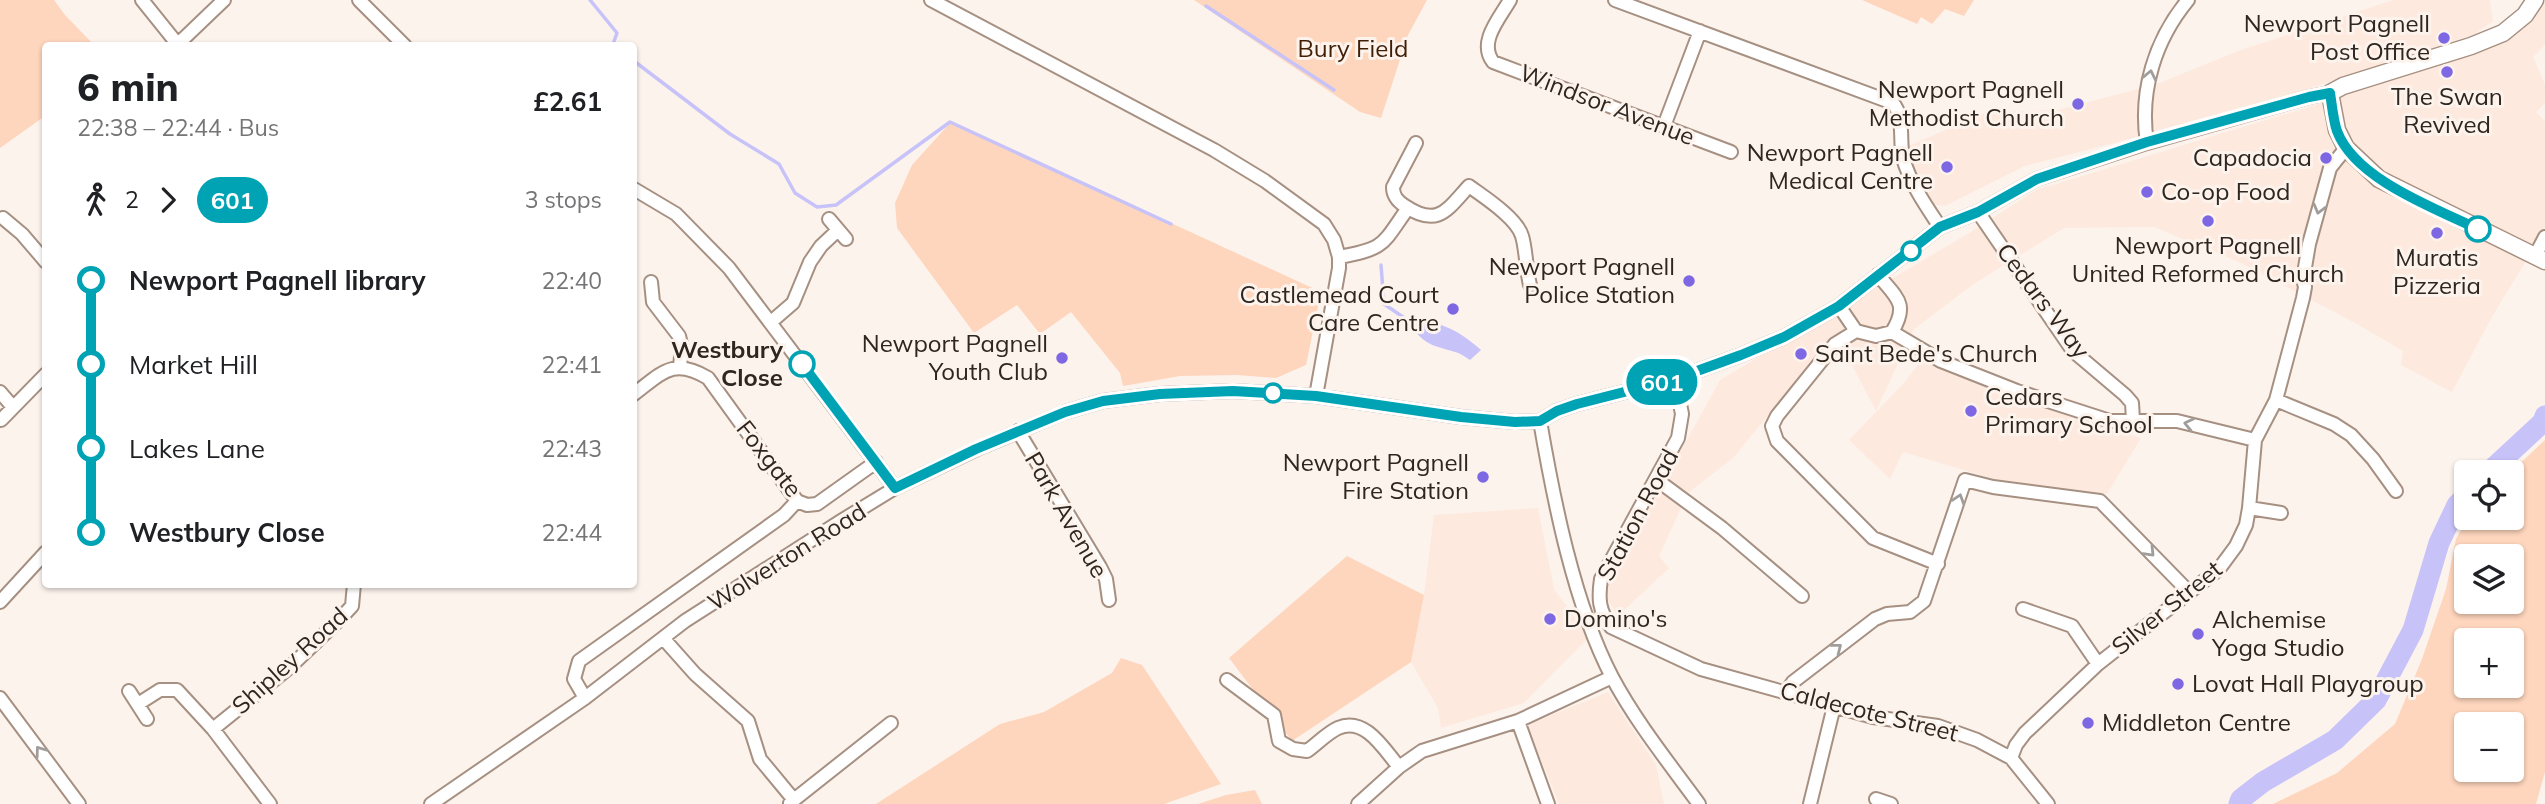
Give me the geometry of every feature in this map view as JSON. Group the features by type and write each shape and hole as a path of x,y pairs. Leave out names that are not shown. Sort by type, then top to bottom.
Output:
{"main road":[{"path":"2535,0 2525,15 2503,33 2471,46 2343,86 2330,93 2337,130 2346,148 2379,179 2540,258"}],"street":[{"path":"142,0 177,42"},
{"path":"182,42 224,0"},
{"path":"359,0 401,42"},
{"path":"931,0 1214,150 1265,181 1324,224 1334,240 1339,257 1316,396"},
{"name":"Windsor Avenue","path":"1510,0 1488,39 1488,53 1493,62 1731,152"},
{"path":"1615,0 1892,103 1898,110 1903,156 1908,172 1940,227"},
{"path":"2147,142 2146,94 2153,60 2174,16 2188,0"},
{"path":"1664,127 1700,32"},
{"path":"1699,804 1650,737 1612,677 1576,585 1555,500 1540,421 1577,404 1675,379 1773,341 1839,306 1940,227 1978,212 2037,179 2147,142 2330,93"},
{"path":"1416,143 1393,187 1393,194 1398,201 1421,215 1438,216 1446,212 1469,186 1516,224 1522,236 1530,285"},
{"name":"Silver Street","path":"2011,758 2025,733 2098,664 2219,569 2236,546 2246,525 2255,440 2276,400 2305,287 2303,279 2309,244 2330,168 2346,148"},
{"path":"637,191 676,214 729,268 895,488"},
{"path":"1339,257 1371,251 1381,246 1408,208"},
{"name":"Cedars Way","path":"1978,212 2073,351 2132,404 2133,420"},
{"path":"5,216 42,257"},
{"path":"771,322 793,303 810,262 821,246 838,230"},
{"path":"2540,258 2545,237"},
{"path":"1878,275 1901,303 1901,318 1892,332"},
{"path":"637,392 667,369 680,366 682,348 679,336 653,302 650,282"},
{"path":"1839,306 1856,331 1875,336 1892,332 1941,361 2017,391 2110,421 2177,421 2255,440"},
{"path":"1856,331 1835,344 1777,416 1772,426 1777,441 1873,538 1938,564"},
{"name":"Foxgate","path":"680,366 708,377 797,501 807,505 817,504 876,462"},
{"path":"1,420 42,378"},
{"name":"Station Road","path":"1667,656 1611,627 1599,605 1601,579 1678,438 1682,414 1675,379"},
{"name":"Wolverton Road","path":"430,804 585,698 685,621 895,488 1065,412 1103,401 1160,394 1233,391 1316,396 1461,417 1515,422 1540,421"},
{"path":"0,392 12,406"},
{"path":"2276,400 2334,424 2351,435 2373,459 2396,491"},
{"name":"Park Avenue","path":"1018,431 1106,579 1110,600"},
{"path":"1657,480 1722,528 1802,596"},
{"path":"1786,692 1793,682 1875,619 1887,614 1910,612 1924,601 1965,480 1993,487 2100,501 2190,593"},
{"name":"Wolverton Road","path":"585,698 574,679 579,661 784,515 797,501"},
{"path":"2249,508 2281,513"},
{"path":"0,602 42,556"},
{"name":"Shipley Road","path":"213,729 290,667 339,620 352,606 354,588"},
{"path":"2023,608 2072,626 2098,664"},
{"path":"663,638 695,674 748,721 760,759 791,802 891,723"},
{"name":"Caldecote Street","path":"1667,656 1701,669 1873,717 1938,726 1977,740 2011,758 2048,804"},
{"path":"1358,804 1399,766 1422,751 1518,721 1612,677"},
{"path":"1227,680 1274,715 1279,741 1293,749 1307,751 1337,728 1350,725 1367,729 1399,766"},
{"path":"138,705 160,690 177,690 213,729 270,804"},
{"path":"129,691 147,719"},
{"path":"0,698 79,804"},
{"path":"1810,804 1834,706"},
{"path":"1518,721 1548,804"},
{"path":"1876,799 1891,804"}],"shaded area":[{"path":"2393,0 2490,0 2493,21 2475,34 2293,94 2025,166 1945,206 1932,204 1918,183 1906,147 1987,112 2058,110 2157,84 2238,51"},
{"path":"2545,1 2545,45 2533,57 2545,84 2545,103 2536,112 2545,121 2545,230 2493,315 2452,392 2401,365 2403,351 2241,263 2154,227 2064,228 1975,283 1914,329 1876,411 1843,348 1769,414 1733,458 1688,493 1659,556 1669,568 1618,616 1603,592 1720,380 1971,232 2036,190 2312,106 2478,49 2525,25"},
{"path":"1403,317 1445,326 1481,350 1470,360 1458,353 1432,345 1418,335"},
{"name":"Cedars Primary School","path":"1921,361 2141,438 2107,494 2001,481 1903,452 1890,479 1849,440 1903,384"},
{"path":"1538,508 1554,589 1589,637 1524,703 1441,728 1438,708 1411,662 1424,595 1434,515"},
{"path":"1608,692 1656,765 1664,804 1559,804 1527,725"}],"green space":[{"path":"0,0 54,0 91,42 42,42 42,118 0,148"},
{"name":"Bury Field","path":"1194,0 1427,0 1408,35 1381,118 1360,112"},
{"path":"1862,0 1974,0 1964,16 1945,9 1932,24 1921,17 1917,24"},
{"path":"951,122 1321,292 1306,365 1276,378 1237,375 1180,376 1123,386 1120,373 1071,312 1040,334 1017,305 974,333 897,228 895,203 912,165"},
{"path":"2545,440 2545,772 2536,804 2273,804 2337,773 2395,724 2422,659 2446,589 2454,549 2454,614 2524,614 2524,544 2455,544 2461,530 2524,530 2524,460"},
{"path":"1347,556 1424,595 1411,662 1292,741 1229,658"},
{"path":"1121,658 1142,665 1221,784 1164,804 876,804 1000,724 1044,712 1112,673"},
{"path":"1255,790 1262,804 1198,804 1226,795"}],"waterway":[{"path":"590,0 617,33 614,42"},
{"path":"1206,6 1334,90"},
{"path":"637,63 730,134 779,164 795,193 817,207 836,205 950,122 1171,224"},
{"path":"1381,265 1384,304 1403,317"},
{"path":"2502,460 2543,422 2545,416"},
{"path":"2239,804 2241,799 2263,782 2335,740 2376,700 2413,630 2439,543 2454,511"}],"bus line":[{"name":"601","path":"802,364 895,488 976,449 1065,412 1103,401 1160,394 1233,391 1316,396 1461,417 1515,422 1540,421 1577,404 1675,379 1784,337 1839,306 1940,227 1978,212 2037,179 2147,142 2330,93 2337,130 2346,148 2358,161 2379,179 2478,229"}],"place":[{"name":"Newport Pagnell Post Office","path":"2444,38"},
{"name":"The Swan Revived","path":"2447,72"},
{"name":"Newport Pagnell Methodist Church","path":"2078,104"},
{"name":"Capadocia","path":"2326,158"},
{"name":"Newport Pagnell Medical Centre","path":"1947,167"},
{"name":"Co-op Food","path":"2147,192"},
{"name":"Newport Pagnell United Reformed Church","path":"2208,221"},
{"name":"Muratis Pizzeria","path":"2437,233"},
{"name":"Newport Pagnell Police Station","path":"1689,281"},
{"name":"Castlemead Court Care Centre","path":"1453,309"},
{"name":"Saint Bede's Church","path":"1801,354"},
{"name":"Newport Pagnell Youth Club","path":"1062,358"},
{"name":"Westbury Close","path":"802,364"},
{"name":"Cedars Primary School","path":"1971,411"},
{"name":"Newport Pagnell Fire Station","path":"1483,477"},
{"name":"Domino's","path":"1550,619"},
{"name":"Alchemise Yoga Studio","path":"2198,634"},
{"name":"Lovat Hall Playgroup","path":"2178,684"},
{"name":"Middleton Centre","path":"2088,723"}]}
